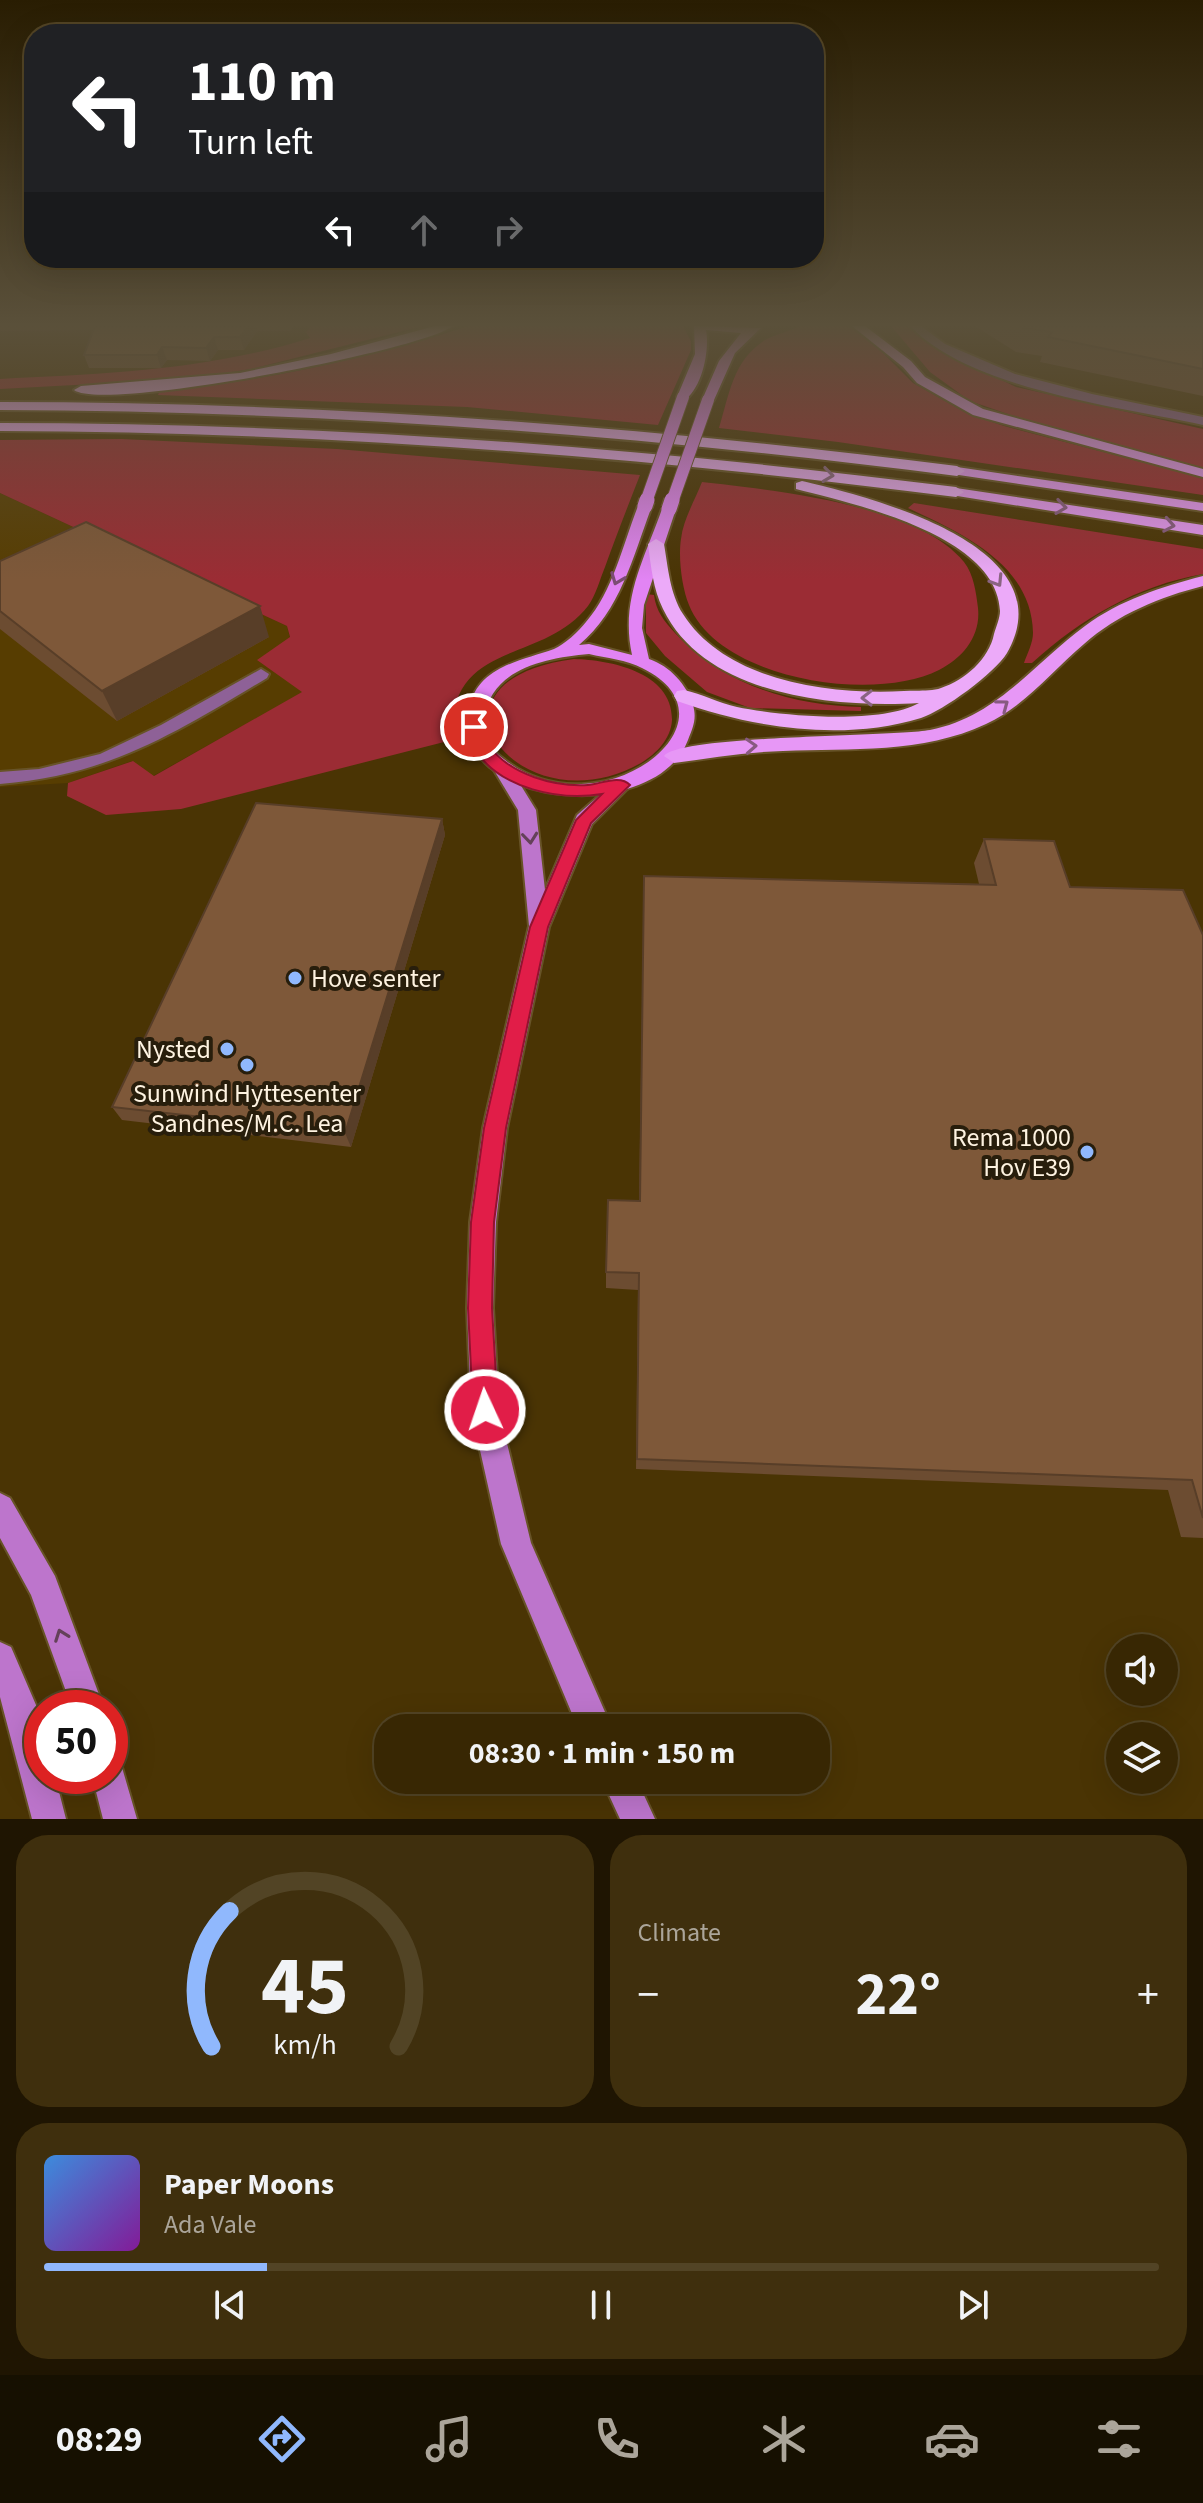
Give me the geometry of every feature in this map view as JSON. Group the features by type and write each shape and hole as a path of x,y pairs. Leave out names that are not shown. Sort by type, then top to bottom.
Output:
{"highway":[{"path":"305,411 644,433 957,471 1203,507"},
{"path":"976,411 1203,473"},
{"path":"0,427 204,429 460,441 718,462 956,492 1203,530"},
{"path":"583,451 765,478 841,494 917,520 959,541 985,564 1005,594 1008,613 1005,636 990,667 918,712 883,719 838,721 756,717 732,713 684,696"},
{"path":"656,544 662,580 676,619 697,641 726,661 779,684 834,697 866,699 945,694"},
{"path":"674,756 737,747 909,740 944,732 1000,709 1081,637 1124,608 1166,590 1203,581"}],"main road":[{"path":"562,651 590,628 608,603 678,411"},
{"path":"641,660 634,628 636,605 704,411"},
{"path":"501,767 546,787 588,791 622,785 651,773 674,756 686,736 689,716 684,696 667,676 641,660 616,653 562,651 533,657 507,669 488,686 476,706 474,727 482,748 501,767 527,810 539,927"},
{"path":"589,1714 516,1544 485,1410 480,1308 483,1222 495,1128 539,927 584,820 622,785"},
{"path":"0,1508 44,1587 81,1690"},
{"path":"0,1658 20,1705 49,1819"},
{"path":"114,1794 120,1819"},
{"path":"626,1794 638,1819"}],"street":[{"path":"1161,411 1203,421"},
{"path":"0,778 65,772 102,762 147,741 261,674"}],"shaded area":[{"path":"508,411 664,411 658,425"},
{"path":"724,411 962,411 1004,426 1203,478 1203,495 838,442 719,428"},
{"path":"999,411 1122,411 1203,429 1203,468 1048,428"},
{"path":"121,439 337,449 640,475 588,606 568,625 501,657 481,669 465,684 455,707 452,740 181,809 106,815 67,796 68,783 133,761 154,776 302,692 257,660 290,637 287,626 0,493 0,440"},
{"path":"702,482 842,503 913,526 942,542 964,562 974,584 978,618 969,645 956,659 939,670 911,680 877,684 839,684 801,678 764,667 732,651 706,631 689,605 683,582 680,555 682,532"},
{"path":"0,493 287,626 303,692 153,776 132,761 68,783 0,787"},
{"path":"914,503 1203,549 1203,574 1155,587 1111,606 1070,632 1032,663 1024,663 1033,633 1030,609 1020,588 1007,570 971,540 908,508"},
{"path":"646,594 654,595 664,620 693,651 736,679 784,697 861,707 861,711 750,708 707,692 665,656 646,633"},
{"path":"574,659 621,666 651,680 662,690 670,704 671,727 662,745 647,759 596,779 556,779 522,766 499,745 489,720 496,694 523,673"}],"building":[{"path":"86,522 260,606 102,691 0,611 0,561"},
{"name":"Hove senter","path":"256,803 442,819 345,1133 112,1107"},
{"path":"984,839 1054,841 1070,887 1183,890 1203,935 1203,1518 1192,1480 637,1459 639,1273 606,1272 608,1200 640,1201 644,876 996,885"}],"place":[{"name":"Hove senter","path":"295,978"},
{"name":"Nysted","path":"227,1049"},
{"name":"Sunwind Hyttesenter Sandnes/M.C. Lea","path":"247,1065"},
{"name":"Rema 1000 Hov E39","path":"1087,1152"}],"route":[{"path":"474,727 482,748 501,767 527,781 546,787 588,791 622,785 584,820 539,927 526,984 495,1128 483,1222 480,1308 485,1410"}]}
